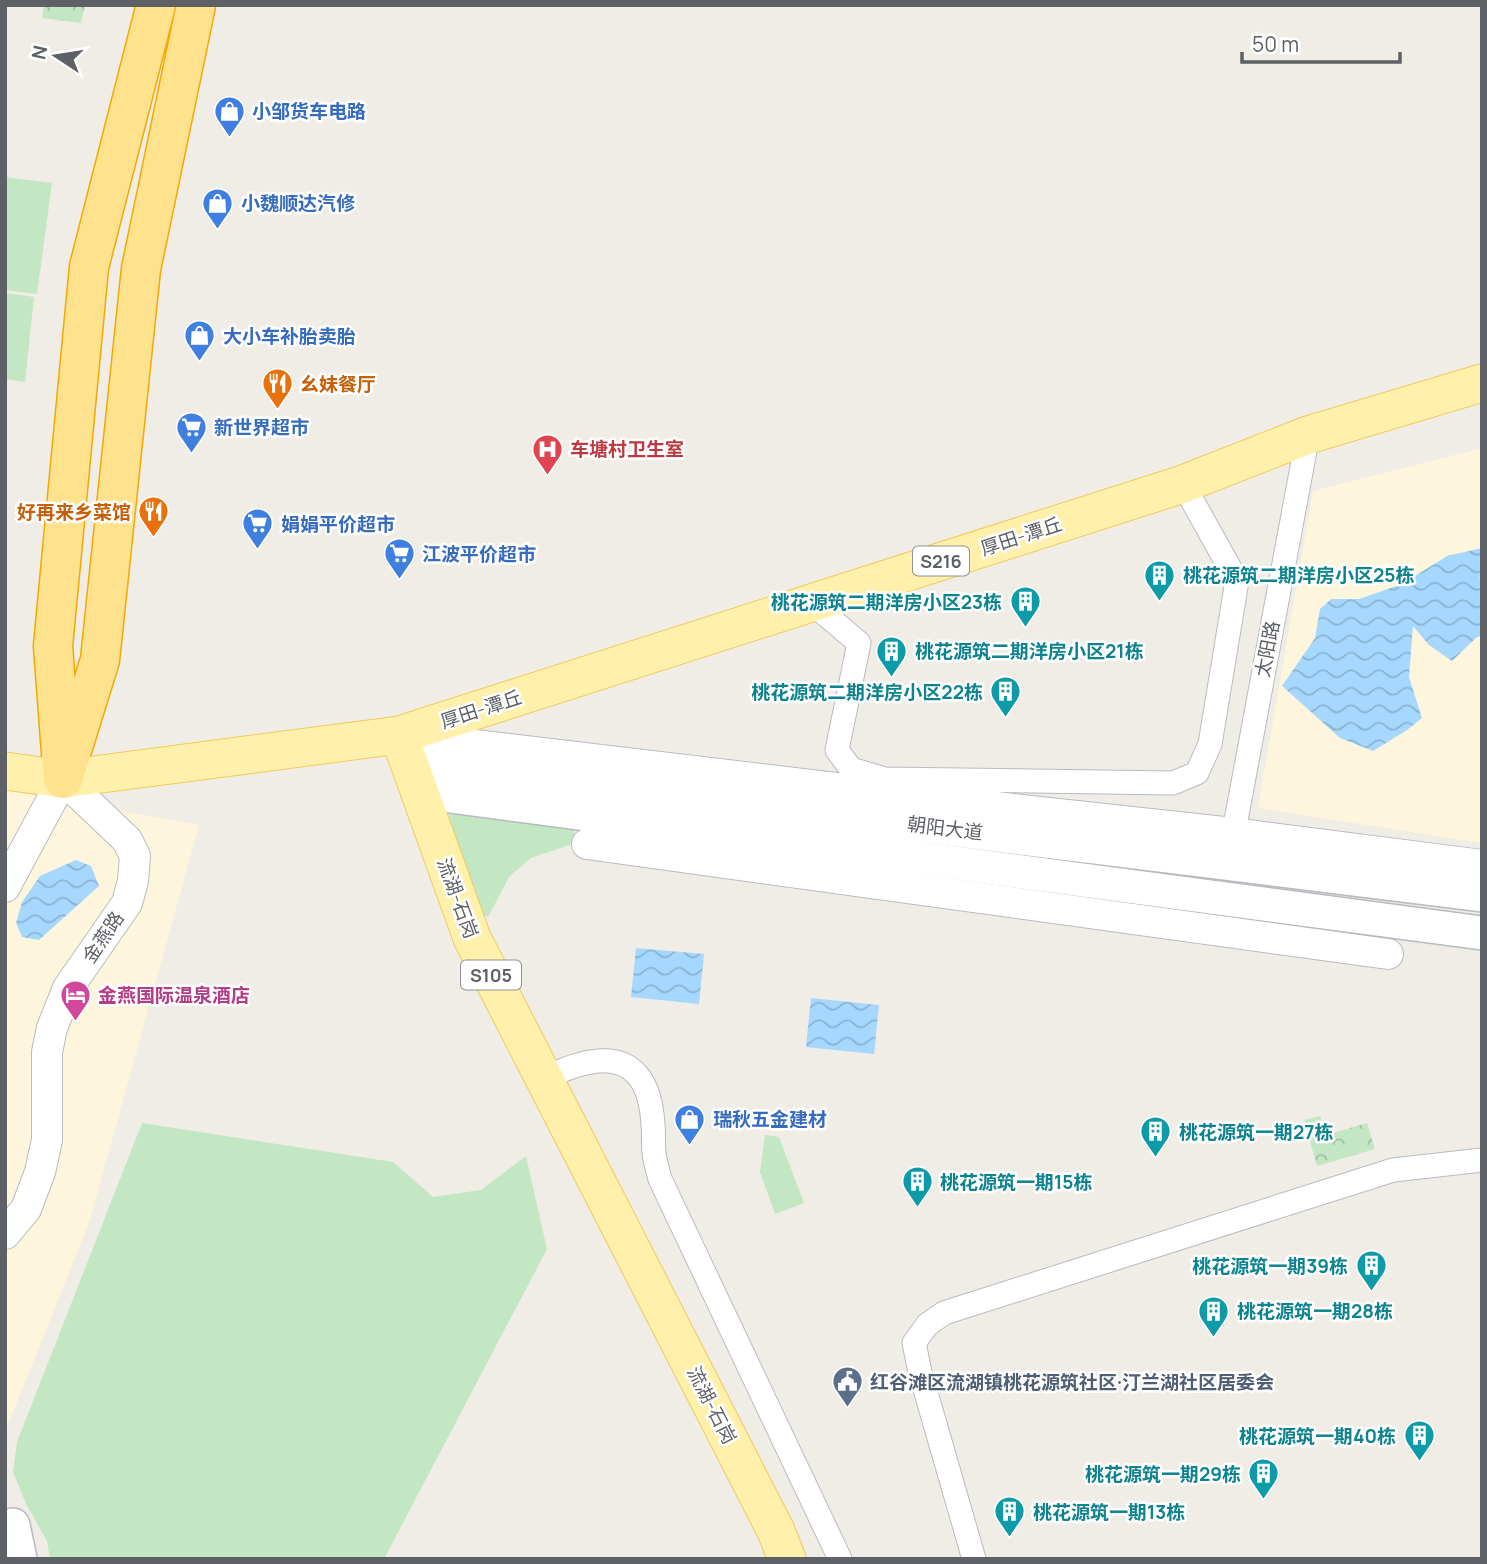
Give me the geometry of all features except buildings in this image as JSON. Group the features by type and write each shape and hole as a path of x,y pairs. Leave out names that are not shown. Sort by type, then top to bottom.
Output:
{"highway":[{"path":"63,779 52,646 89,267 156,5"},
{"path":"63,779 100,660 141,269 196,5"}],"main road":[{"name":"厚田-潭丘","path":"409,763 812,603 1183,484 1308,435 1482,383"},
{"path":"5,771 63,779 409,763"},
{"name":"朝阳大道","path":"409,763 1019,824 1230,848 1482,895"},
{"name":"朝阳大道","path":"409,763 1482,933"},
{"name":"流湖-石岗","path":"409,763 472,938 788,1559"},
{"path":"13,1525 20,1559"}],"street":[{"name":"太阳路","path":"1230,848 1308,435"},
{"path":"812,603 859,643 837,751 852,769 885,779 1173,783 1197,773 1210,744 1237,581 1183,484"},
{"path":"5,862 63,779"},
{"path":"5,887 63,779"},
{"name":"金燕路","path":"5,1215 11,1208 31,1147 31,1065 39,1029 68,967 102,918 121,882 122,866 116,847 63,779"},
{"name":"金燕路","path":"5,1234 26,1209 40,1172 47,1140 47,1052 52,1028 68,988 127,902 133,881 135,856 127,840 63,779"},
{"path":"1002,780 1019,824"},
{"path":"587,844 1388,954"},
{"path":"1230,848 1482,865"},
{"path":"544,1077 590,1062 615,1061 631,1067 643,1081 650,1096 654,1154 660,1180 840,1559"},
{"path":"974,1559 914,1343 926,1325 944,1313 1393,1170 1482,1160"}],"shaded area":[{"path":"1482,448 1482,843 1258,808 1313,491"},
{"name":"金燕国际温泉酒店","path":"5,790 199,825 90,1220 5,1432"}],"green space":[{"path":"44,5 85,5 81,23 42,18"},
{"path":"5,177 52,183 37,294 5,290"},
{"path":"5,293 34,297 25,382 5,379"},
{"path":"453,806 576,821 573,844 531,858 509,877 488,917 477,912 444,831"},
{"path":"1320,1116 1326,1135 1367,1123 1375,1149 1317,1166 1304,1120"},
{"path":"142,1123 393,1162 433,1197 481,1190 526,1156 547,1249 384,1559 50,1559 47,1541 26,1504 13,1472 17,1442"},
{"path":"765,1135 779,1137 804,1203 775,1214 760,1172"}],"water":[{"path":"1482,548 1482,575 1479,577 1482,580 1482,636 1477,637 1452,661 1429,645 1413,626 1409,677 1422,718 1407,730 1373,751 1340,738 1282,686 1315,638 1320,609 1331,599 1359,599 1402,584 1447,556"},
{"path":"76,860 91,866 99,886 39,940 22,937 16,923 22,902 40,876"},
{"path":"636,948 704,954 699,1004 631,997"},
{"path":"811,998 879,1005 874,1054 806,1047"}],"place":[{"name":"小邹货车电路","path":"229,138"},
{"name":"小魏顺达汽修","path":"218,230"},
{"name":"大小车补胎卖胎","path":"200,363"},
{"name":"幺妹餐厅","path":"277,411"},
{"name":"新世界超市","path":"191,454"},
{"name":"车塘村卫生室","path":"547,476"},
{"name":"好再来乡菜馆","path":"154,539"},
{"name":"娟娟平价超市","path":"258,551"},
{"name":"江波平价超市","path":"399,581"},
{"name":"桃花源筑二期洋房小区25栋","path":"1160,602"},
{"name":"桃花源筑二期洋房小区23栋","path":"1025,629"},
{"name":"桃花源筑二期洋房小区21栋","path":"892,678"},
{"name":"桃花源筑二期洋房小区22栋","path":"1006,719"},
{"name":"金燕国际温泉酒店","path":"75,1022"},
{"name":"瑞秋五金建材","path":"690,1146"},
{"name":"桃花源筑一期27栋","path":"1156,1159"},
{"name":"桃花源筑一期15栋","path":"917,1209"},
{"name":"桃花源筑一期39栋","path":"1371,1293"},
{"name":"桃花源筑一期28栋","path":"1214,1338"},
{"name":"红谷滩区流湖镇桃花源筑社区·汀兰湖社区居委会","path":"847,1409"},
{"name":"桃花源筑一期40栋","path":"1419,1463"},
{"name":"桃花源筑一期29栋","path":"1264,1501"},
{"name":"桃花源筑一期13栋","path":"1010,1539"}]}
